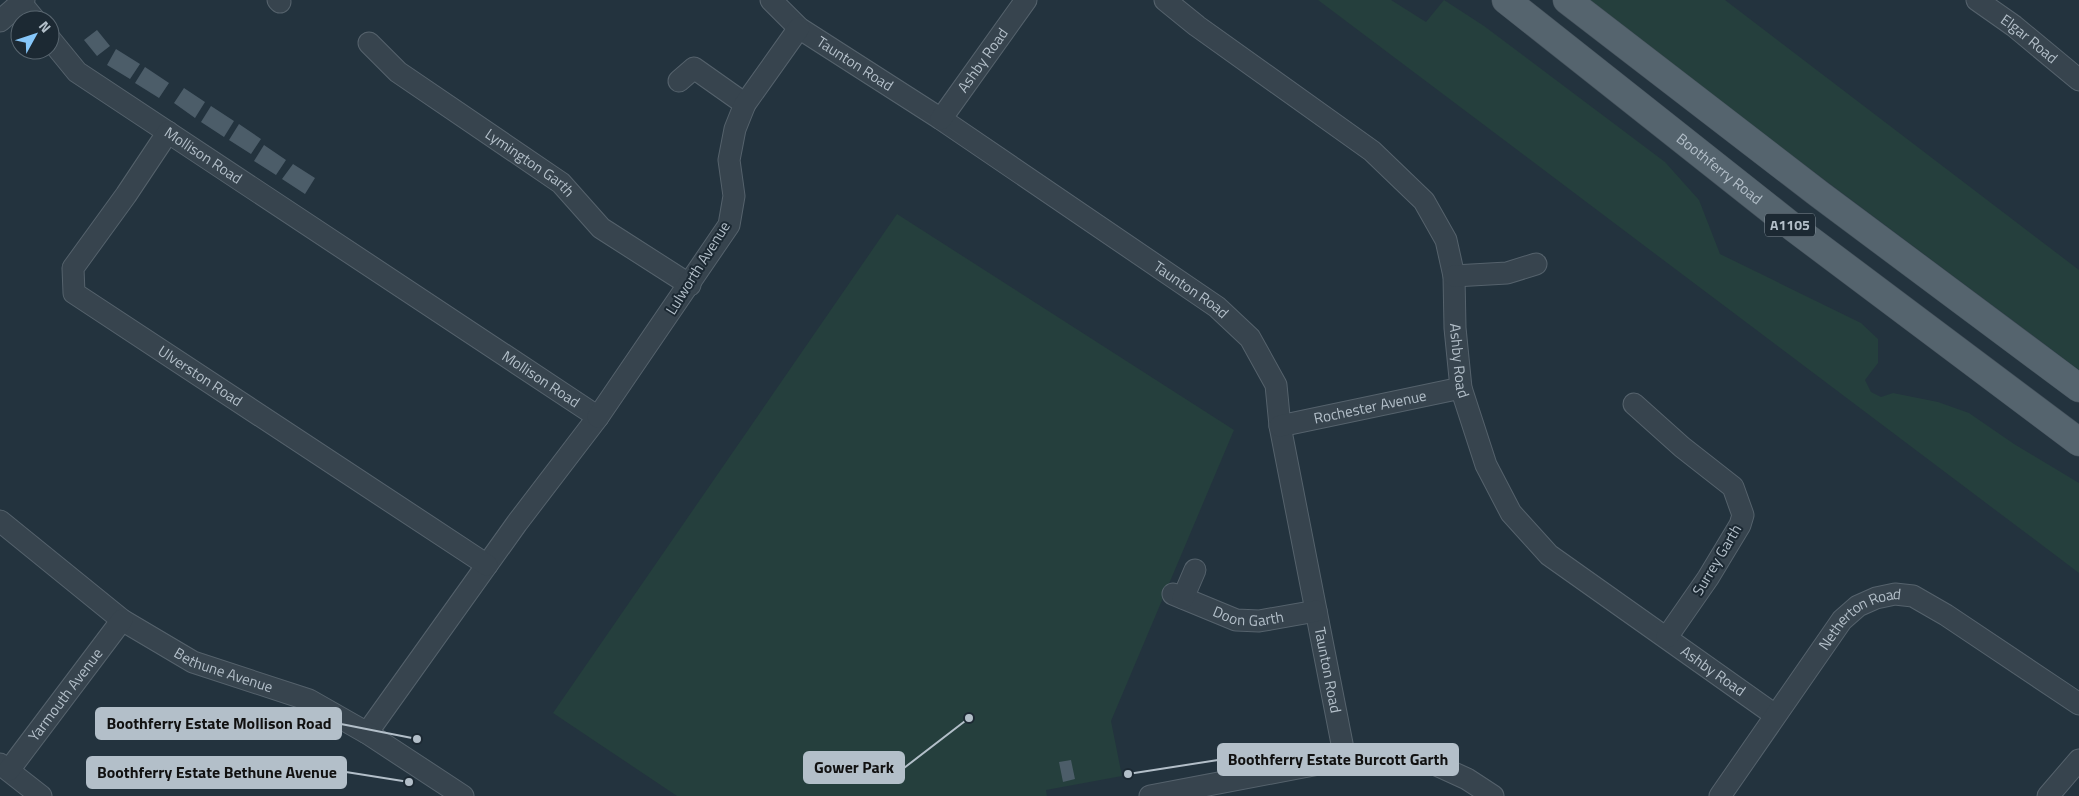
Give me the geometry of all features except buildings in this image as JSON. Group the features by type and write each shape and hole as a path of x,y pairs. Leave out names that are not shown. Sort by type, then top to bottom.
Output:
{"main road":[{"name":"Boothferry Road","path":"1506,0 1794,228 2079,442"},
{"name":"A1105","path":"1567,0 1820,194 2079,388"},
{"path":"1794,228 1820,194"}],"street":[{"name":"Taunton Road","path":"771,0 799,28 941,119 1217,307 1250,338 1276,385 1280,426 1345,759"},
{"name":"Ashby Road","path":"941,119 1026,0"},
{"name":"Ashby Road","path":"1165,0 1197,26 1372,151 1424,201 1446,240 1454,276 1455,328 1461,388 1486,465 1511,513 1549,555 1775,715"},
{"name":"Elgar Road","path":"1977,0 2014,26 2079,80"},
{"path":"0,21 22,1"},
{"name":"Lulworth Avenue","path":"598,416 690,285 729,225 734,196 729,160 735,128 745,104 799,28"},
{"name":"Lymington Garth","path":"369,42 398,72 561,183 601,228 690,285"},
{"name":"Mollison Road","path":"60,51 77,72 598,416"},
{"path":"679,81 694,68 745,104"},
{"name":"Ulverston Road","path":"163,129 126,195 73,268 74,293 487,565"},
{"path":"1454,276 1507,273 1536,264"},
{"name":"Rochester Avenue","path":"1280,426 1461,388"},
{"name":"Surrey Garth","path":"1634,404 1682,447 1733,487 1743,515 1740,525 1708,578 1666,637"},
{"path":"367,733 487,565 598,416"},
{"name":"Bethune Avenue","path":"0,521 122,620 192,662 309,700 367,733 457,795"},
{"name":"Doon Garth","path":"1195,570 1178,596 1236,620 1260,622 1316,611"},
{"name":"Netherton Road","path":"1720,796 1842,620 1858,606 1876,598 1895,594 1913,596 1946,615 2079,704"},
{"name":"Yarmouth Avenue","path":"5,767 122,620"},
{"path":"1164,795 1345,759 1419,757 1467,778 1493,796"},
{"path":"2048,796 2079,760"},
{"path":"5,767 40,796"}],"green space":[{"path":"1318,0 1391,0 1426,22 1444,0 1484,26 1665,162 1699,200 1720,254 1861,323 1878,339 1878,363 1865,380 1871,392 1881,397 1893,393 1938,402 1969,413 2014,444 2079,483 2079,573"},
{"path":"1584,0 1725,0 2079,270 2079,370"},
{"path":"897,214 1234,430 1111,721 1122,776 1046,790 1047,796 677,796 553,713"}],"place":[{"name":"Gower Park","path":"969,718"},
{"name":"Boothferry Estate Mollison Road","path":"417,739"},
{"name":"Boothferry Estate Burcott Garth","path":"1128,774"},
{"name":"Boothferry Estate Bethune Avenue","path":"409,782"}]}
